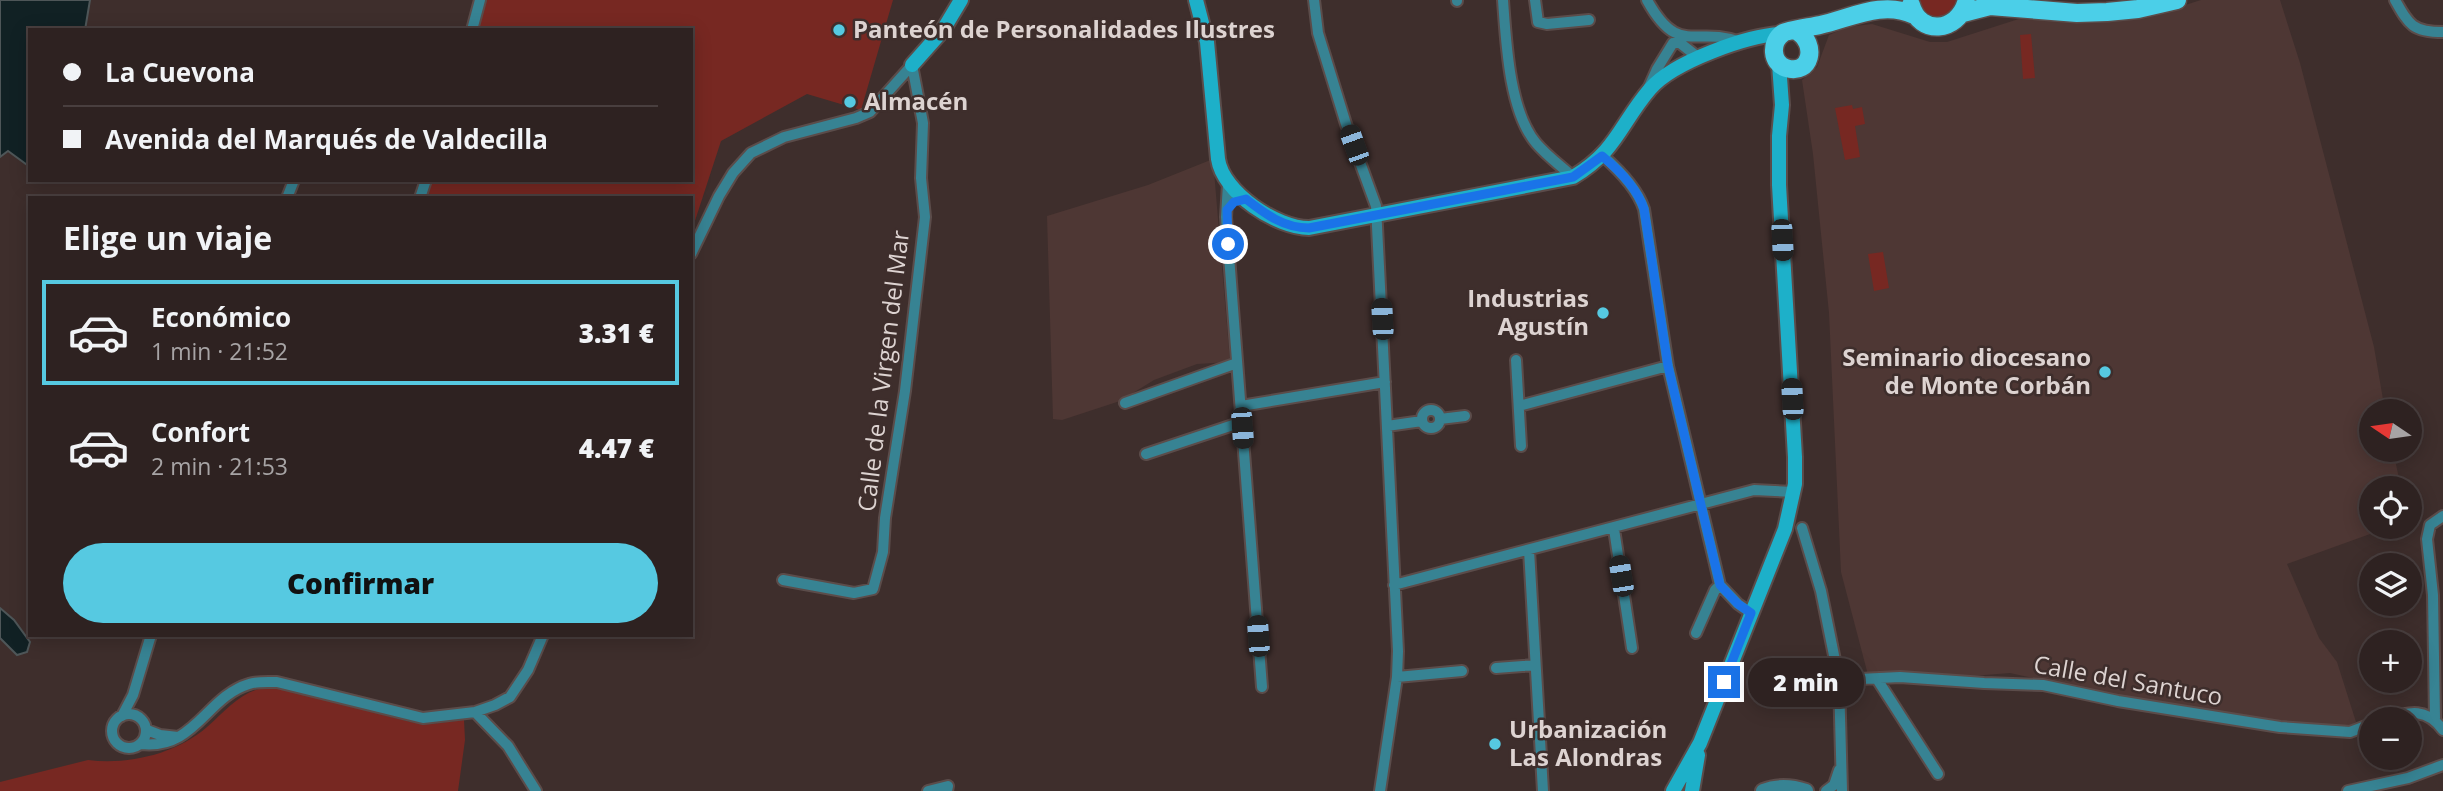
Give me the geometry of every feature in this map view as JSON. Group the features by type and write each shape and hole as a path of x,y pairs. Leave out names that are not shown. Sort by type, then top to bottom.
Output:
{"main road":[{"path":"912,65 943,30 961,0"},
{"path":"1196,0 1207,42 1220,169 1228,184 1246,199 1280,222 1298,228 1573,177 1602,156 1648,91 1658,80 1677,68 1753,37 1828,23 1863,12 1887,0"},
{"path":"2023,0 2094,5 2141,0"},
{"path":"1863,12 1912,7 1927,24 1939,27 1952,23 1965,7 2106,12 2138,9 2177,0"},
{"path":"1810,46 1828,23"},
{"path":"1745,41 1763,44 1788,69 1798,68 1806,63 1811,53 1810,46 1807,39 1790,32"},
{"path":"1673,791 1700,743 1785,529 1794,488 1796,457 1779,184 1782,105 1774,45 1790,32"},
{"path":"1782,105 1798,68"},
{"path":"1692,791 1700,743"}],"street":[{"path":"473,28 480,0"},
{"path":"1314,0 1318,33 1377,215 1398,651 1397,677 1380,791"},
{"path":"1503,0 1511,74 1518,107 1536,143 1573,177"},
{"path":"1535,0 1538,22 1547,24 1589,20"},
{"path":"1647,0 1673,43 1677,68"},
{"path":"2395,0 2413,27 2424,31 2443,32"},
{"path":"1665,26 1673,33 1685,37 1727,37 1745,41"},
{"path":"1673,43 1680,43 1699,58"},
{"path":"1648,91 1657,69 1673,43"},
{"path":"693,250 719,196 733,173 751,153 783,137 870,112 912,65"},
{"name":"Calle de la Virgen del Mar","path":"783,580 863,593 873,589 878,575 905,391 925,218 921,178 923,123 912,65"},
{"path":"1602,156 1630,184 1644,209 1668,366 1720,585 1751,613"},
{"path":"1228,184 1226,217 1262,687"},
{"path":"1226,217 1229,206 1246,199"},
{"path":"1516,360 1521,446"},
{"path":"1125,403 1237,363"},
{"path":"1519,405 1668,366"},
{"path":"1241,406 1385,382"},
{"path":"1387,426 1422,421 1432,428 1438,425 1440,419 1465,415"},
{"path":"1146,454 1242,422"},
{"path":"1394,585 1754,490 1794,488"},
{"path":"2443,516 2430,525 2427,539 2432,595 2435,718 2443,730"},
{"path":"1614,528 1632,648"},
{"path":"1802,528 1821,591 1839,681 1842,791"},
{"path":"1529,550 1543,791"},
{"path":"1696,633 1720,585"},
{"path":"122,716 132,695 150,637"},
{"path":"142,719 134,715 122,716 116,720 112,728 115,741 124,747 169,743 234,692 257,682 277,682 423,718 475,712 510,697 528,670 542,637"},
{"path":"1496,668 1535,666"},
{"path":"1397,677 1462,671"},
{"name":"Calle del Santuco","path":"1839,681 1900,677 2043,685 2222,719 2307,729 2350,732 2359,729"},
{"path":"1877,679 1938,774"},
{"path":"132,695 134,708 147,730 178,737"},
{"path":"475,712 508,746 536,791"},
{"path":"2422,715 2435,718"},
{"path":"141,744 147,730"},
{"path":"1826,791 1834,785 1841,764"},
{"path":"2348,791 2408,778 2443,765"},
{"path":"1763,791 1772,787 1790,786 1806,791"},
{"path":"928,791 948,788"}],"shaded area":[{"path":"0,0 90,0 85,28 28,28 28,166 8,151 0,157"},
{"path":"484,0 893,0 861,110 807,94 721,141 693,227 693,196 425,196 428,182 693,182 693,28 476,28"},
{"path":"1916,0 1959,0 1957,8 1943,19 1926,16"},
{"name":"Seminario diocesano de Monte Corbán","path":"2201,0 2280,0 2300,63 2374,347 2383,399 2359,399 2359,462 2396,462 2398,476 2359,476 2359,538 2287,564 2319,638 2337,662 2356,722 2346,729 2151,704 2010,673 1947,678 1868,675 1841,572 1829,313 1813,154 1802,80 1817,67 1829,35 1847,27 1872,24 1930,42 1947,42 2028,16 2182,6"},
{"path":"2031,34 2035,78 2023,79 2020,35"},
{"path":"1852,105 1853,109 1862,107 1865,124 1855,126 1860,157 1845,160 1835,108"},
{"path":"1213,159 1230,362 1197,364 1154,380 1120,401 1062,420 1053,419 1047,216 1148,185"},
{"path":"1883,252 1889,288 1874,291 1868,254"},
{"path":"0,608 14,620 30,642 27,652 17,655 0,638"},
{"path":"271,686 411,722 430,724 464,720 465,740 458,791 0,791 0,782 88,760 120,761 167,751 195,736 243,696"}],"place":[{"name":"Panteón de Personalidades Ilustres","path":"839,30"},
{"name":"Almacén","path":"850,102"},
{"name":"Industrias Agustín","path":"1603,313"},
{"name":"Seminario diocesano de Monte Corbán","path":"2105,372"},
{"name":"Urbanización Las Alondras","path":"1495,744"}],"route":[{"path":"1228,244 1227,210 1234,202 1246,199 1263,212 1290,226 1309,228 1573,177 1602,156 1607,160 1630,184 1644,209 1668,366 1720,585 1751,613 1724,682"}]}
